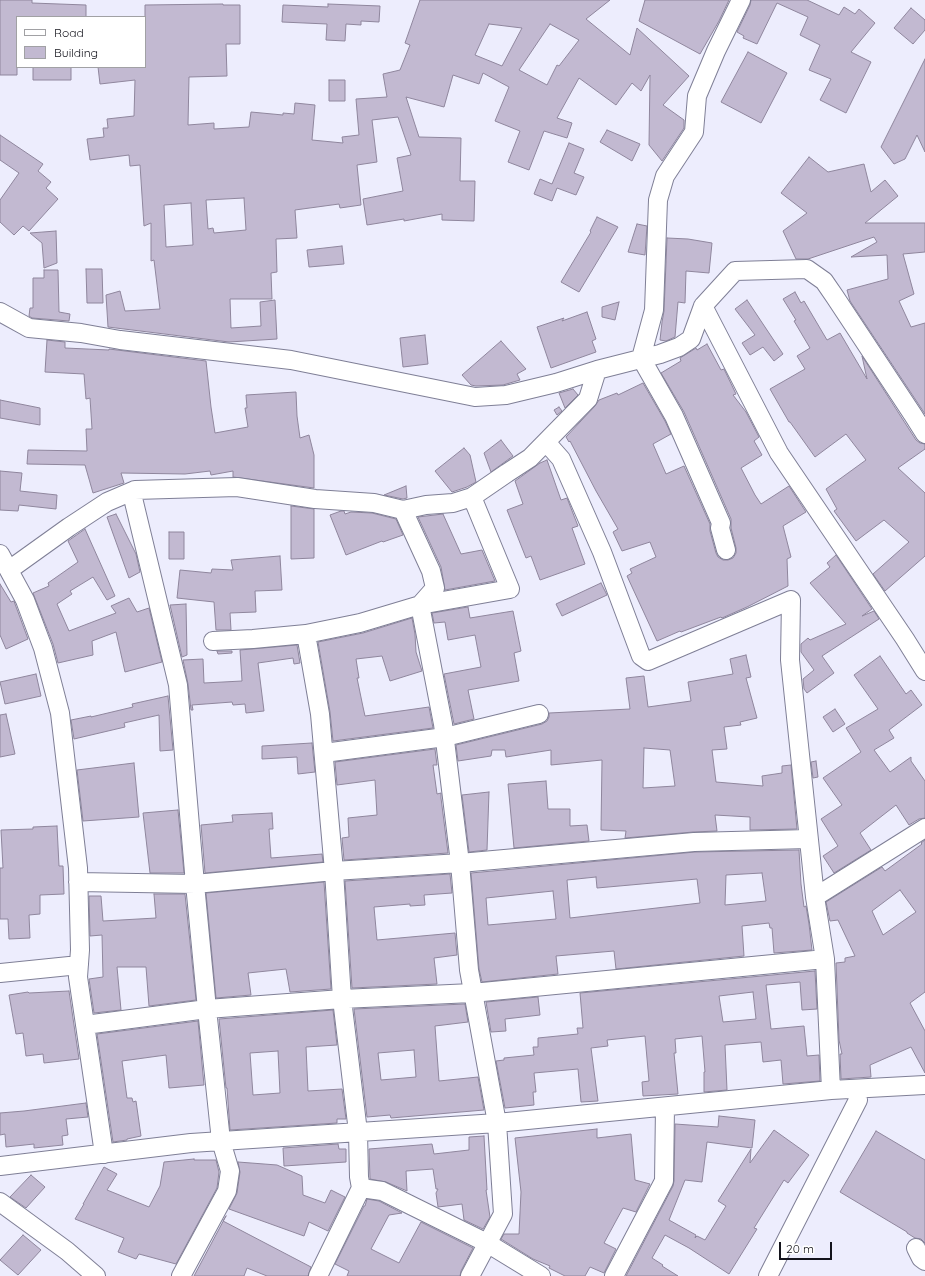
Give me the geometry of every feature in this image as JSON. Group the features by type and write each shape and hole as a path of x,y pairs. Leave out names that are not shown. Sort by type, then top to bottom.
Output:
{"street":[{"path":"726,550 720,528 721,523 674,416 641,358 654,310 658,200 665,176 694,132 697,96 716,51 742,0"},
{"path":"0,312 29,328 291,360 475,397 506,395 556,383 680,347 691,339 703,306 735,271 807,269 824,281 925,434"},
{"path":"703,306 779,453 925,671"},
{"path":"9,570 107,502 135,490 237,488 315,500 374,503 403,510 426,505 453,503 472,497 530,458 546,442 588,399 597,370"},
{"path":"546,442 561,460 602,552 641,656 648,661 791,600 790,660 808,839 815,897 825,959 831,1090"},
{"path":"135,490 133,498 178,685 195,884 221,1141 230,1171 227,1191 181,1276"},
{"path":"213,641 306,634 360,622 420,605 510,589 472,497"},
{"path":"403,510 431,571 435,588 420,605"},
{"path":"0,554 25,600 42,648 60,713 78,868 80,950 78,977 104,1154"},
{"path":"420,605 445,737 460,863 468,970 497,1123 502,1214 470,1276"},
{"path":"306,634 320,714 324,753 334,872 342,999 358,1132 359,1177 362,1188 318,1276"},
{"path":"324,753 445,737 539,714"},
{"path":"815,897 925,828"},
{"path":"78,882 195,884 460,863 694,842 808,839"},
{"path":"85,1025 207,1010 342,999 472,993 825,959"},
{"path":"0,973 80,965"},
{"path":"0,1166 191,1143 497,1123 831,1090 925,1085"},
{"path":"768,1276 858,1100 856,1089"},
{"path":"614,1276 664,1181 665,1107"},
{"path":"362,1188 382,1191 487,1244 541,1276"},
{"path":"0,1202 67,1251 96,1276"}],"building":[{"path":"0,0 32,0 32,3 86,5 86,16 16,16 17,75 0,75"},
{"path":"420,0 610,0 586,19 630,55 637,28 689,76 663,105 684,120 684,128 662,161 649,145 650,75 641,91 632,83 616,105 579,78 557,118 572,123 567,138 544,131 529,170 508,162 520,131 495,121 509,87 483,73 479,84 453,75 444,107 406,97 419,137 461,138 460,181 475,181 474,221 442,220 442,214 404,221 404,219 367,225 363,199 403,191 397,158 411,155 398,117 372,120 377,162 357,165 361,205 340,208 339,204 295,210 297,238 276,239 277,272 271,273 272,299 230,299 231,328 261,326 260,302 275,300 277,339 229,342 108,327 106,295 120,291 125,311 160,309 154,260 151,261 151,223 144,226 140,165 130,166 129,155 90,160 87,139 104,137 103,128 108,128 107,119 134,116 135,80 100,84 98,68 146,68 145,5 240,5 240,44 226,44 227,76 189,77 188,125 214,123 214,129 249,127 251,112 283,115 283,113 294,114 295,103 315,105 312,140 343,143 342,137 359,135 356,99 387,97 383,74 400,70 410,45 405,43","holes":["489,24 522,28 502,66 475,55","550,24 579,40 559,66 557,65 547,85 519,70","244,198 246,230 214,233 213,228 208,229 206,200","191,203 193,245 166,247 164,205"]},
{"path":"645,0 729,0 700,54 639,21"},
{"path":"751,0 807,0 839,15 844,7 855,14 859,9 875,23 851,52 871,62 846,113 820,100 831,79 809,70 820,45 800,35 808,17 777,3 757,44 743,38 744,36 737,32"},
{"path":"328,4 380,6 379,22 361,21 361,25 346,24 345,41 326,40 327,24 282,22 283,5 328,7"},
{"path":"911,8 925,20 925,30 913,44 894,28"},
{"path":"748,52 787,73 761,123 721,102"},
{"path":"925,59 925,152 917,135 905,159 894,164 881,147"},
{"path":"33,68 71,68 71,80 33,80"},
{"path":"329,80 345,80 345,101 329,101"},
{"path":"607,130 640,144 632,161 600,142"},
{"path":"0,135 43,164 38,171 51,182 46,188 58,199 29,231 23,226 14,235 0,222 0,200 19,173 0,160"},
{"path":"569,143 584,149 574,173 584,177 576,195 557,188 552,201 534,194 540,179 552,184"},
{"path":"809,157 828,172 864,164 871,192 885,180 898,196 865,223 925,223 925,252 903,254 914,294 899,301 911,327 925,323 925,414 850,301 847,290 888,279 887,255 851,257 877,242 874,237 808,259 796,259 783,231 807,213 781,193"},
{"path":"597,217 618,227 579,292 561,282 591,232 590,231"},
{"path":"637,224 647,226 645,255 628,252"},
{"path":"56,231 57,263 44,268 42,243 30,233"},
{"path":"667,238 688,239 712,243 709,273 686,271 685,303 678,302 675,337 666,341 660,340 664,311"},
{"path":"342,246 344,264 309,267 307,250"},
{"path":"86,269 102,269 103,303 87,303"},
{"path":"44,270 58,270 59,312 70,314 69,321 32,318 29,316 30,308 33,308 33,278 44,278"},
{"path":"795,292 801,303 804,301 827,340 840,333 867,379 862,356 916,440 925,444 925,449 898,468 925,493 925,556 885,591 873,574 909,542 884,520 856,541 834,511 837,509 826,489 866,460 846,434 815,457 789,422 770,389 805,369 797,356 810,348 794,321 796,320 783,299"},
{"path":"747,300 783,354 774,361 763,347 750,355 742,343 755,335 735,309"},
{"path":"619,302 615,320 602,317 602,307"},
{"path":"587,312 596,339 592,341 596,352 551,368 537,327 564,318 562,321"},
{"path":"425,335 428,364 403,367 400,338"},
{"path":"47,340 65,342 65,348 109,349 206,361 215,433 248,427 245,408 247,408 246,395 296,392 300,438 309,435 314,455 314,488 233,477 233,471 211,475 210,471 185,474 121,473 124,483 93,493 85,465 27,464 28,450 87,451 86,429 92,429 90,398 86,399 84,374 45,372"},
{"path":"501,341 526,369 517,374 520,380 503,385 471,385 462,375"},
{"path":"707,344 721,370 724,369 736,394 733,395 746,412 759,437 754,441 762,455 741,468 755,495 761,504 789,486 806,512 783,526 791,557 787,559 788,586 722,618 721,617 681,632 680,631 657,641 627,576 632,573 630,569 656,557 650,542 622,551 613,532 618,529 570,441 569,442 566,437 599,400 617,393 618,395 643,383 671,434 653,444 666,474 684,466 710,524 710,531 718,557 723,560 733,558 736,553 736,548 731,528 731,519 684,412 661,373 681,361 680,358 696,348 697,350"},
{"path":"573,389 578,395 565,408 559,393"},
{"path":"0,400 40,408 40,425 0,418"},
{"path":"559,407 562,411 557,415 554,410"},
{"path":"501,440 513,456 491,472 484,453"},
{"path":"464,448 470,455 476,482 452,492 435,471"},
{"path":"547,460 561,500 567,498 578,526 572,528 585,564 540,580 531,556 526,558 507,510 523,504 515,481 540,463"},
{"path":"0,471 22,473 20,491 57,495 56,509 19,505 18,511 0,510"},
{"path":"406,486 407,498 403,499 384,495"},
{"path":"291,506 314,509 314,558 291,559"},
{"path":"344,511 345,514 351,512 372,513 396,519 403,535 383,542 382,541 346,555 330,515"},
{"path":"116,514 136,554 140,572 129,578 107,517"},
{"path":"443,514 461,554 482,550 495,581 445,590 441,567 418,517"},
{"path":"85,529 115,596 107,600 93,577 70,591 72,594 57,604 69,631 116,613 111,606 129,598 137,612 149,608 162,662 125,672 116,632 92,641 93,655 58,663 53,644 33,593 49,586 48,583 78,562 68,541"},
{"path":"169,532 184,532 184,559 169,559"},
{"path":"836,555 872,609 862,616 874,611 879,619 822,656 834,673 807,693 804,689 803,679 814,670 801,652 801,644 808,638 810,640 846,624 810,583 830,567 827,563"},
{"path":"280,556 282,590 255,591 256,612 230,613 231,630 216,630 214,602 177,598 180,570 211,573 212,569 233,570 231,560"},
{"path":"601,583 607,595 562,616 556,604"},
{"path":"0,584 11,602 14,601 28,639 6,649 0,635"},
{"path":"186,604 187,655 182,657 170,605"},
{"path":"468,607 470,618 513,611 521,651 514,653 519,681 468,690 474,719 454,724 444,674 481,667 475,635 448,640 445,622 434,623 432,613"},
{"path":"412,618 416,652 422,671 390,681 382,656 356,659 359,678 357,678 365,716 429,707 433,728 333,741 330,712 318,642 363,633"},
{"path":"297,645 300,663 294,664 293,658 258,663 264,711 246,713 245,704 233,705 232,702 192,705 193,710 191,710 183,660 203,659 204,683 242,681 240,650"},
{"path":"217,651 232,651 232,653 218,654"},
{"path":"746,655 751,677 746,678 757,718 740,722 741,725 724,727 727,749 712,750 716,782 763,786 762,776 782,773 782,766 791,765 797,829 750,830 750,817 715,815 717,831 625,838 626,831 601,830 602,760 551,765 551,750 506,757 505,750 492,750 491,756 458,761 456,745 542,724 547,721 549,713 630,709 626,678 644,676 648,707 691,701 688,682 733,674 730,659","holes":["644,748 670,750 675,786 643,788"]},
{"path":"880,656 906,694 911,690 922,705 889,730 894,738 874,750 890,772 911,757 911,761 925,781 925,818 919,819 909,825 896,805 860,833 871,850 834,873 823,856 838,846 821,819 842,805 823,778 861,752 846,728 878,709 854,675"},
{"path":"36,674 41,696 5,704 0,682"},
{"path":"168,696 173,750 160,751 159,715 124,723 125,727 74,739 71,720 133,707 132,704"},
{"path":"835,709 845,724 833,732 823,717"},
{"path":"6,714 15,754 0,757 0,715"},
{"path":"312,743 315,772 298,774 297,757 262,759 262,746"},
{"path":"435,749 437,765 433,765 437,794 441,793 448,853 344,860 342,838 349,837 348,818 377,815 375,780 337,785 335,762"},
{"path":"816,761 818,777 813,778 811,762"},
{"path":"134,763 139,817 83,821 77,770"},
{"path":"546,781 548,809 570,809 570,826 587,825 589,841 514,848 508,784"},
{"path":"489,792 487,850 469,852 462,795"},
{"path":"178,810 184,873 150,873 143,813"},
{"path":"272,813 273,829 269,829 271,858 322,854 323,862 205,873 201,825 233,822 232,815"},
{"path":"57,826 59,866 63,866 64,894 40,895 40,914 29,915 30,938 9,939 8,919 0,919 0,868 3,868 1,830 33,829 33,827"},
{"path":"925,840 925,992 910,1003 925,1031 925,1073 911,1047 870,1065 871,1077 841,1079 840,1054 842,1054 839,1040 836,963 845,962 845,958 855,956 838,920 830,921 826,902 882,867 885,871 922,844 921,843","holes":["900,890 916,912 883,935 872,911"]},
{"path":"799,850 801,884 804,907 806,906 809,924 812,950 774,953 772,928 770,928 769,923 742,926 744,956 616,969 614,951 556,956 558,974 482,982 479,969 471,873 695,852","holes":["762,873 766,901 725,905 726,875","596,877 597,888 697,879 700,903 570,918 567,880","553,891 556,919 488,925 486,898"]},
{"path":"450,874 452,893 424,895 425,905 410,906 410,904 374,907 377,940 455,933 457,955 434,958 437,984 352,988 345,881"},
{"path":"324,882 331,989 290,992 286,969 248,973 251,995 216,998 206,893"},
{"path":"154,894 185,894 196,1000 149,1006 146,967 117,967 121,1010 94,1013 89,979 103,977 102,935 90,936 89,896 101,896 103,921 156,918"},
{"path":"815,971 817,1009 802,1010 800,982 766,985 771,1029 804,1026 807,1056 819,1055 820,1081 783,1084 781,1060 763,1062 761,1042 725,1045 727,1090 704,1092 705,1072 702,1036 675,1039 676,1053 674,1053 678,1094 643,1096 642,1082 649,1081 645,1036 607,1040 608,1046 591,1048 598,1101 581,1102 578,1069 534,1073 536,1092 533,1092 534,1105 505,1108 496,1061 504,1060 504,1058 534,1055 533,1047 538,1047 538,1038 578,1034 577,1028 583,1028 580,993","holes":["753,992 756,1019 723,1022 719,996"]},
{"path":"69,991 79,1059 44,1063 43,1054 26,1056 23,1033 16,1034 9,995 28,992"},
{"path":"538,997 540,1015 505,1019 506,1031 491,1032 486,1002"},
{"path":"465,1004 468,1022 435,1026 439,1081 478,1077 484,1110 391,1118 390,1115 367,1117 354,1009","holes":["414,1050 416,1077 381,1080 378,1053"]},
{"path":"333,1010 337,1045 306,1047 308,1091 342,1089 346,1119 337,1119 337,1123 230,1130 219,1019","holes":["278,1051 280,1093 253,1095 250,1053"]},
{"path":"198,1021 204,1085 169,1088 166,1055 122,1061 127,1098 132,1098 133,1102 136,1101 141,1136 113,1142 97,1034"},
{"path":"86,1103 88,1117 66,1119 68,1135 62,1136 63,1145 34,1148 34,1144 6,1147 5,1134 0,1135 0,1113"},
{"path":"719,1116 755,1120 752,1148 707,1142 702,1182 685,1180 669,1220 696,1235 695,1238 697,1236 705,1240 726,1206 718,1201 751,1149 750,1163 774,1130 809,1155 788,1183 784,1180 754,1228 757,1229 729,1274 689,1248 665,1235 652,1258 678,1276 626,1276 673,1186 675,1124 718,1127"},
{"path":"597,1129 597,1138 631,1134 635,1180 650,1184 636,1212 623,1208 604,1243 616,1249 604,1273 590,1267 585,1276 565,1276 549,1268 550,1266 533,1259 501,1239 504,1234 519,1234 521,1192 515,1138"},
{"path":"876,1131 925,1160 925,1243 921,1239 915,1238 840,1192"},
{"path":"484,1136 486,1190 490,1217 483,1229 464,1220 462,1204 438,1207 436,1193 438,1189 436,1189 433,1169 406,1171 407,1191 386,1182 370,1179 369,1149 432,1144 434,1154 469,1150 469,1137"},
{"path":"338,1144 339,1149 346,1149 346,1162 284,1166 283,1148"},
{"path":"194,1159 216,1160 219,1172 217,1188 176,1264 139,1254 136,1259 118,1252 124,1238 75,1219 104,1167 117,1174 107,1190 149,1207 160,1186 164,1162"},
{"path":"238,1162 277,1165 302,1176 303,1195 325,1203 331,1190 345,1197 328,1231 309,1222 304,1236 229,1209 237,1193 240,1172"},
{"path":"31,1175 45,1187 26,1208 10,1197"},
{"path":"367,1199 379,1201 402,1213 389,1215 371,1249 399,1263 421,1222 473,1248 460,1276 347,1276 349,1271 335,1264 365,1206"},
{"path":"223,1221 311,1267 308,1276 267,1276 247,1268 244,1276 194,1276"},
{"path":"23,1235 41,1250 18,1275 0,1260"}]}
